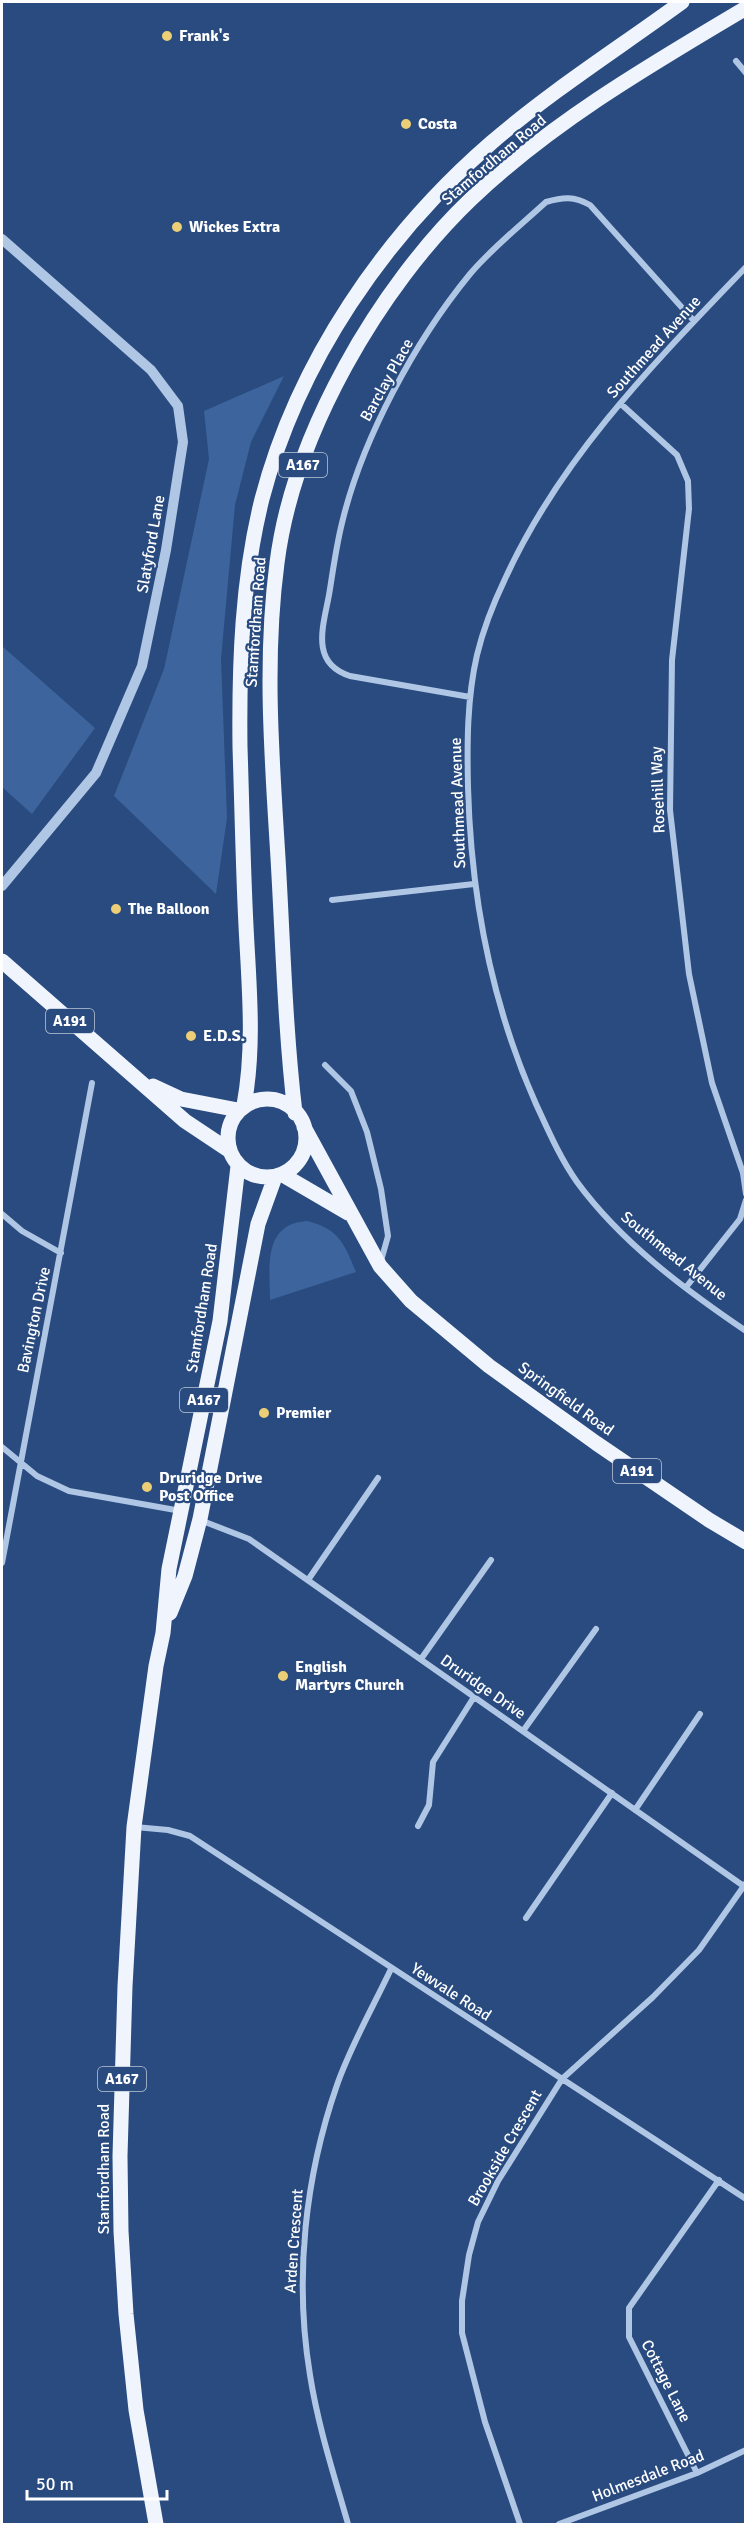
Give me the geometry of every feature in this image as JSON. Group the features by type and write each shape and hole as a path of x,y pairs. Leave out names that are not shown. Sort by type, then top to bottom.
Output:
{"main road":[{"name":"Stamfordham Road","path":"241,1108 251,1040 240,745 242,631 248,579 262,499 288,422 316,364 356,295 383,258 438,193 499,136 682,2"},
{"name":"Stamfordham Road","path":"296,1113 288,1036 272,748 270,634 277,558 288,512 324,409 347,362 389,296 422,253 472,198 551,134 636,73 746,8"},
{"name":"A191","path":"2,961 185,1121 230,1151"},
{"name":"A191","path":"139,1080 181,1099 241,1108"},
{"path":"279,1176 298,1162 305,1145 304,1127 296,1113 274,1100 257,1100 241,1108 230,1129 230,1151 238,1166 255,1176 279,1176 351,1214"},
{"name":"Springfield Road","path":"304,1127 380,1266 411,1301 489,1366 605,1449 709,1520 746,1542"},
{"name":"Stamfordham Road","path":"156,2524 136,2410 126,2314 121,2231 120,2156 124,2019 134,1827 156,1666 163,1633 169,1569 220,1321 238,1166"},
{"name":"Stamfordham Road","path":"163,1633 185,1576 200,1519 258,1224 279,1176"}],"street":[{"path":"736,61 746,73"},
{"name":"Barclay Place","path":"470,697 337,672 327,663 323,651 322,631 342,523 377,424 414,355 471,274 546,202 560,198 577,198 590,205 694,321"},
{"name":"Slatyford Lane","path":"2,239 151,370 178,406 183,442 166,550 142,666 96,773 2,886"},
{"name":"Southmead Avenue","path":"746,267 694,321 583,448 535,521 504,580 477,654 470,697 467,758 474,884 484,948 506,1024 527,1082 552,1138 575,1180 612,1224 646,1255 746,1331"},
{"name":"Rosehill Way","path":"621,404 677,455 688,481 689,509 672,660 670,810 689,974 712,1083 743,1173 746,1194"},
{"path":"332,900 474,884"},
{"path":"325,1065 351,1091 367,1132 381,1189 388,1236 380,1266"},
{"name":"Bavington Drive","path":"2,1563 18,1462 61,1253 92,1083"},
{"path":"687,1286 740,1219 746,1200"},
{"path":"2,1214 22,1231 61,1253"},
{"path":"2,1447 38,1476 69,1491 181,1511"},
{"path":"308,1580 378,1478"},
{"name":"Druridge Drive","path":"200,1519 249,1539 745,1885"},
{"path":"420,1659 491,1560"},
{"path":"524,1731 596,1629"},
{"path":"418,1826 429,1804 433,1762 474,1697"},
{"path":"635,1810 699,1714"},
{"path":"526,1918 612,1793"},
{"name":"Yewvale Road","path":"134,1827 168,1830 190,1836 391,1970 746,2199"},
{"name":"Brookside Crescent","path":"520,2524 467,2362 462,2333 462,2301 469,2255 478,2222 498,2181 561,2079 653,1997 699,1950 745,1885"},
{"name":"Arden Crescent","path":"348,2524 310,2375 303,2275 305,2227 313,2172 335,2091 391,1970"},
{"name":"Cottage Lane","path":"697,2473 629,2337 629,2308 719,2180"},
{"name":"Holmesdale Road","path":"559,2524 697,2473 746,2450"}],"shaded area":[{"path":"284,376 251,442 235,505 221,659 227,818 216,894 114,796 164,669 209,459 204,411"},
{"path":"2,646 95,728 32,814 2,787"},
{"path":"307,1221 326,1228 339,1239 356,1272 270,1300 270,1262 276,1239 282,1230 292,1224"}],"place":[{"name":"Frank's","path":"167,36"},
{"name":"Costa","path":"406,124"},
{"name":"Wickes Extra","path":"177,227"},
{"name":"The Balloon","path":"116,909"},
{"name":"E.D.S.","path":"191,1036"},
{"name":"Premier","path":"264,1413"},
{"name":"Druridge Drive Post Office","path":"147,1487"},
{"name":"English Martyrs Church","path":"283,1676"}]}
